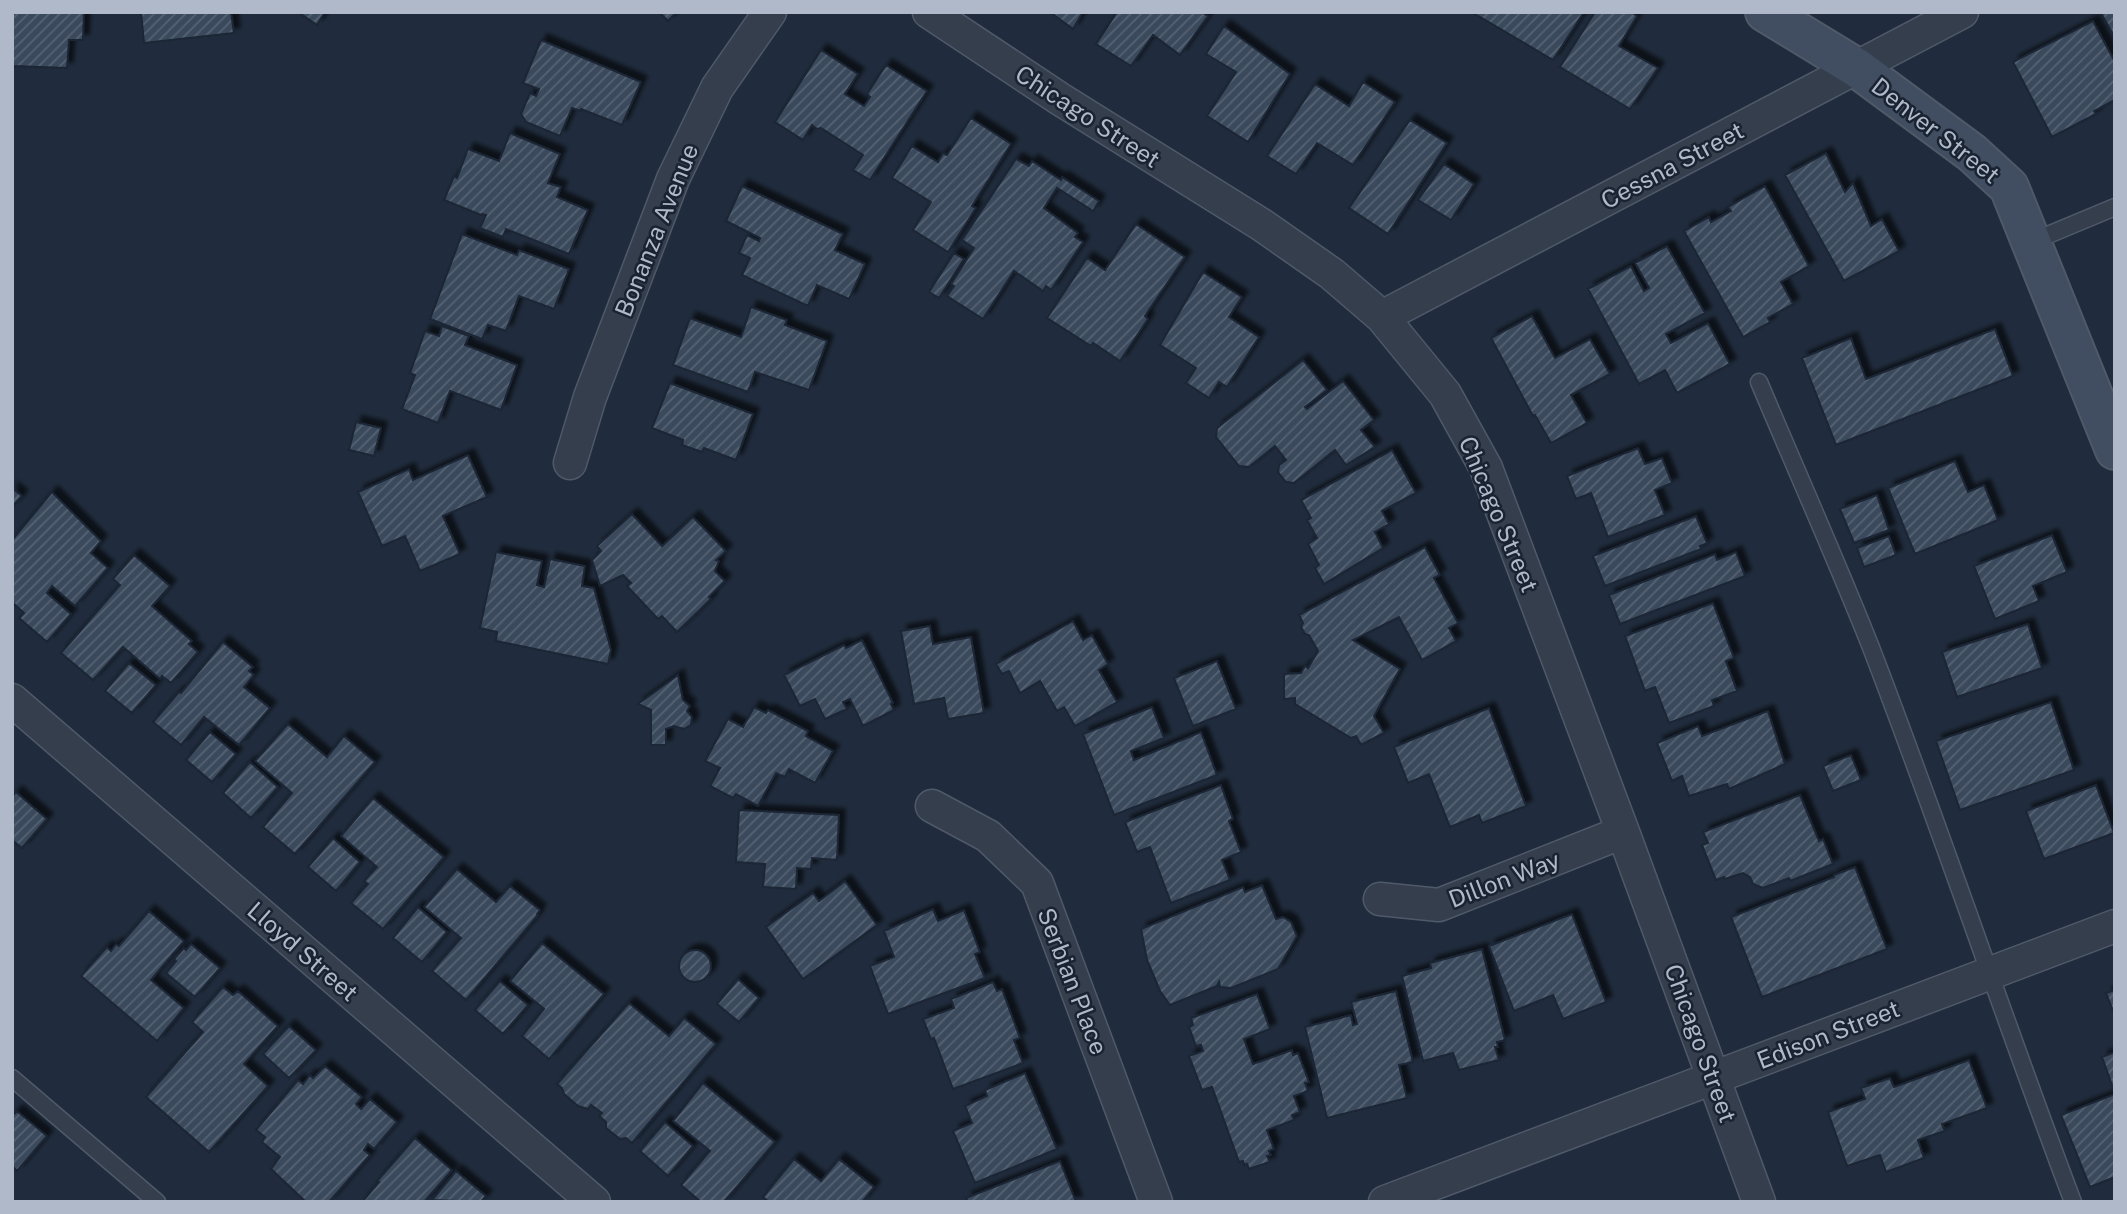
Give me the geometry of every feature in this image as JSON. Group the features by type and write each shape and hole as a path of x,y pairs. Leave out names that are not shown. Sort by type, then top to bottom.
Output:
{"street":[{"name":"Bonanza Avenue","path":"570,463 590,397 673,179 717,88 770,12"},
{"name":"Chicago Street","path":"929,12 1060,99 1262,225 1332,274 1382,317 1445,394 1486,468 1759,1202"},
{"name":"Denver Street","path":"1765,12 1857,68 1972,153 2009,187 2115,450"},
{"name":"Cessna Street","path":"1382,317 1962,12"},
{"name":"Lloyd Street","path":"12,699 594,1202"},
{"name":"Serbian Place","path":"932,806 988,836 1037,883 1156,1202"},
{"name":"Dillon Way","path":"1380,899 1439,905 1623,832"},
{"name":"Edison Street","path":"1385,1202 2115,926"}],"lane":[{"path":"2031,242 2115,207"},
{"path":"1759,382 1869,644 2073,1202"},
{"path":"12,1078 157,1202"}],"building":[{"path":"12,12 84,12 83,40 69,40 67,68 12,66"},
{"path":"141,12 231,12 234,33 144,43"},
{"path":"298,12 325,12 317,25"},
{"path":"659,12 677,12 668,21"},
{"path":"1050,12 1083,12 1073,29"},
{"path":"1117,12 1201,12 1208,16 1180,55 1153,35 1131,66 1096,44"},
{"path":"1584,12 1553,60 1475,14"},
{"path":"1595,12 1631,12 1637,16 1619,46 1658,68 1630,109 1560,67"},
{"path":"2115,12 2115,38 2101,13"},
{"path":"2093,21 2115,62 2115,100 2094,111 2096,114 2052,137 2013,62"},
{"path":"1224,26 1290,74 1248,142 1207,116 1236,72 1206,54"},
{"path":"541,40 641,82 622,125 572,108 560,136 526,122 521,114 530,93 536,96 539,89 523,83"},
{"path":"821,50 858,74 845,94 864,106 870,97 867,94 886,65 927,91 870,180 853,170 863,155 821,128 817,129 812,125 803,140 775,122"},
{"path":"1363,82 1395,102 1353,165 1317,143 1296,174 1267,156 1315,84 1349,106"},
{"path":"971,118 1011,144 972,206 976,208 948,252 913,230 931,202 892,178 912,146 938,162 943,153 947,155"},
{"path":"1410,120 1447,143 1388,234 1349,208"},
{"path":"510,133 560,154 548,183 561,187 557,197 588,210 569,254 506,229 503,237 480,228 486,215 444,200 454,176 457,178 468,149 499,161"},
{"path":"1826,153 1845,192 1853,183 1871,226 1882,219 1899,251 1844,281 1785,175"},
{"path":"1016,159 1029,166 1032,161 1099,201 1093,211 1057,188 1044,208 1078,233 1075,237 1083,242 1051,290 1046,286 1043,291 1014,271 983,319 947,296 954,286 951,284 974,248 962,240"},
{"path":"1444,164 1474,184 1451,220 1418,200"},
{"path":"742,186 843,234 835,250 865,264 849,299 817,285 808,306 742,275 750,258 739,253 747,235 759,241 760,238 726,221"},
{"path":"1765,186 1809,266 1781,282 1793,304 1768,318 1770,322 1743,337 1684,231 1709,217 1711,222 1731,211 1728,207"},
{"path":"1136,224 1185,257 1145,316 1148,319 1120,361 1047,318 1087,258 1105,270"},
{"path":"462,234 517,255 519,250 569,269 554,309 519,296 506,331 488,325 482,339 430,319"},
{"path":"1667,246 1705,313 1666,334 1671,343 1708,323 1730,364 1677,393 1665,370 1639,384 1588,289 1631,266 1644,291 1649,288 1635,263"},
{"path":"954,253 964,259 939,298 929,292"},
{"path":"1203,272 1242,297 1229,317 1259,337 1227,387 1219,382 1209,398 1186,383 1196,368 1160,345"},
{"path":"751,307 787,320 785,325 827,341 809,390 755,372 748,392 673,365 690,318 741,337"},
{"path":"1532,316 1555,358 1590,339 1610,374 1571,395 1587,423 1551,443 1535,415 1533,416 1491,338"},
{"path":"442,326 469,336 465,345 517,365 501,410 450,391 438,423 402,409 415,375 410,373 425,331 439,336"},
{"path":"1995,329 2013,376 1836,445 1802,358 1851,338 1866,379"},
{"path":"1303,360 1327,390 1305,407 1307,409 1343,381 1374,420 1361,430 1375,447 1346,465 1335,450 1294,483 1286,482 1278,472 1279,465 1286,460 1275,446 1249,467 1239,466 1216,437 1217,428"},
{"path":"670,383 753,414 736,460 704,448 702,452 682,445 683,440 652,428"},
{"path":"356,422 381,428 374,456 349,450"},
{"path":"1638,448 1645,464 1662,458 1672,483 1655,490 1665,515 1608,537 1591,493 1576,499 1567,476"},
{"path":"1392,450 1416,493 1382,511 1389,524 1375,532 1383,548 1324,584 1315,568 1319,565 1308,544 1317,538 1307,520 1311,518 1301,500"},
{"path":"468,455 487,497 443,516 460,554 420,571 405,536 382,546 358,492 409,469 413,480"},
{"path":"1955,461 1968,492 1984,485 1998,520 1915,554 1888,488"},
{"path":"12,488 22,496 12,507"},
{"path":"52,492 101,541 91,553 108,568 75,606 52,586 47,593 71,614 47,642 19,618 24,613 14,604 12,606 12,540"},
{"path":"1877,495 1889,530 1854,543 1840,509"},
{"path":"632,514 662,546 693,517 726,551 716,560 719,561 715,571 725,581 709,597 711,599 677,632 662,616 658,619 627,586 631,583 623,575 600,586 592,560 601,551 597,546"},
{"path":"1696,516 1707,543 1700,546 1701,549 1605,586 1593,556"},
{"path":"2052,535 2067,572 2033,586 2039,601 1995,619 1974,566"},
{"path":"1889,536 1896,555 1864,567 1857,548"},
{"path":"1425,547 1440,575 1434,578 1458,623 1449,628 1456,641 1422,660 1399,617 1353,640 1400,669 1374,716 1384,733 1361,745 1356,736 1351,738 1295,704 1295,698 1284,699 1284,674 1301,673 1305,666 1308,668 1318,651 1301,627 1303,623 1299,615"},
{"path":"496,552 542,561 537,585 544,587 550,559 585,566 582,586 594,588 611,650 608,664 496,641 497,632 480,628"},
{"path":"1736,552 1745,576 1620,624 1609,595 1715,554 1717,560"},
{"path":"134,555 170,586 152,606 192,641 189,644 198,652 171,683 162,676 160,679 123,647 93,680 61,653 120,585 113,579"},
{"path":"1713,603 1734,658 1726,661 1737,691 1712,700 1714,706 1669,723 1655,687 1645,691 1625,636"},
{"path":"1073,621 1083,640 1092,635 1108,664 1099,670 1117,702 1075,726 1064,707 1057,711 1040,681 1020,693 1009,671 1002,674 996,664"},
{"path":"2028,624 2042,668 1957,697 1942,652"},
{"path":"930,626 933,644 971,637 984,713 948,719 944,698 914,704 901,631"},
{"path":"862,640 894,710 863,726 850,699 843,702 847,709 825,719 815,699 800,706 784,675 844,645 846,648"},
{"path":"223,642 253,667 249,671 254,675 244,687 270,708 239,745 204,717 181,745 153,722"},
{"path":"1217,661 1236,709 1193,726 1174,678"},
{"path":"129,663 156,685 132,713 105,691"},
{"path":"678,675 683,700 690,706 687,711 692,717 691,725 684,729 674,726 666,729 666,745 651,745 651,710 638,704"},
{"path":"2051,702 2074,770 1960,810 1936,741"},
{"path":"754,707 766,713 768,710 808,731 806,736 833,751 815,783 789,769 785,777 776,773 758,806 736,794 733,798 710,786 720,768 705,761 728,719 743,727"},
{"path":"1152,707 1164,738 1131,751 1134,760 1201,732 1217,775 1114,815 1083,734"},
{"path":"1489,708 1526,806 1482,823 1479,815 1450,827 1429,774 1408,783 1394,747"},
{"path":"1768,711 1785,764 1729,789 1727,784 1689,796 1682,776 1672,781 1657,743 1698,726 1702,736"},
{"path":"288,724 327,757 344,736 375,762 295,854 263,827 292,793 255,761"},
{"path":"210,732 236,754 212,782 186,760"},
{"path":"1851,755 1861,780 1833,791 1823,766"},
{"path":"250,762 278,787 251,818 223,793"},
{"path":"1221,785 1233,819 1229,821 1241,852 1222,860 1230,880 1171,903 1150,847 1137,852 1125,822"},
{"path":"2096,785 2114,833 2044,859 2026,811"},
{"path":"16,792 47,819 22,848 12,840 12,797"},
{"path":"1800,795 1819,841 1823,839 1833,864 1790,881 1789,878 1763,888 1753,884 1750,877 1743,873 1716,880 1702,845 1708,843 1703,832"},
{"path":"373,798 444,857 383,929 351,903 368,884 364,881 377,867 341,836"},
{"path":"739,810 839,815 837,860 812,858 811,869 797,868 796,889 763,887 765,864 736,862"},
{"path":"333,838 360,862 336,891 308,867"},
{"path":"1855,867 1887,949 1762,997 1731,917"},
{"path":"457,869 496,902 510,886 540,910 466,1000 432,971 461,938 424,907"},
{"path":"845,881 877,925 803,979 766,927 813,893 819,901"},
{"path":"1262,885 1276,919 1283,917 1291,922 1297,936 1278,969 1231,988 1220,987 1219,982 1217,986 1170,1005 1160,991 1147,960 1141,929 1243,887 1245,892"},
{"path":"418,907 447,932 422,962 393,938"},
{"path":"933,909 938,921 964,910 980,952 975,954 985,978 888,1014 870,966 894,957 884,931"},
{"path":"149,911 184,941 151,980 184,1008 157,1041 81,976 107,947 111,951 116,944 119,946"},
{"path":"1572,914 1606,1002 1563,1019 1553,995 1514,1011 1489,946"},
{"path":"542,943 604,994 549,1059 522,1036 544,1009 510,981"},
{"path":"191,944 220,968 195,997 166,973 176,961 174,959"},
{"path":"1482,949 1505,1040 1497,1042 1498,1047 1495,1047 1499,1060 1459,1070 1453,1053 1423,1061 1402,976 1431,968 1430,963"},
{"path":"695,950 707,954 711,966 707,978 695,982 683,978 679,966 683,954"},
{"path":"738,979 759,998 739,1022 717,1004"},
{"path":"500,981 528,1005 503,1034 475,1010"},
{"path":"993,982 997,991 1002,989 1020,1038 1014,1040 1023,1063 953,1089 934,1038 931,1039 923,1019 954,1008 951,999"},
{"path":"223,987 233,995 238,991 278,1026 244,1064 268,1086 209,1152 146,1097 203,1032 192,1022"},
{"path":"2115,990 2115,1016 2106,993"},
{"path":"1396,991 1413,1062 1399,1065 1407,1098 1327,1118 1305,1027 1351,1015 1353,1025 1357,1024 1351,1002"},
{"path":"1257,994 1270,1029 1244,1039 1253,1064 1292,1050 1293,1055 1298,1053 1309,1082 1305,1083 1308,1091 1294,1096 1300,1112 1292,1115 1294,1120 1267,1130 1274,1149 1269,1151 1271,1155 1267,1156 1270,1162 1249,1169 1243,1161 1239,1162 1212,1087 1202,1090 1189,1056 1203,1051 1201,1045 1196,1046 1189,1027 1193,1025 1191,1018"},
{"path":"629,1003 669,1036 684,1018 716,1044 632,1143 626,1138 620,1139 606,1128 606,1122 599,1116 602,1113 591,1105 588,1109 578,1106 557,1084"},
{"path":"289,1026 316,1050 289,1078 263,1054"},
{"path":"2115,1052 2115,1087 2113,1088 2102,1057"},
{"path":"1969,1060 1987,1108 1942,1124 1945,1131 1918,1140 1924,1158 1886,1172 1880,1155 1847,1166 1828,1112 1865,1099 1861,1088 1890,1078 1894,1087"},
{"path":"325,1066 362,1097 356,1104 361,1109 370,1099 397,1122 374,1149 368,1144 364,1150 370,1155 329,1202 306,1202 271,1169 280,1157 262,1142 265,1137 256,1130 298,1080 303,1084 310,1075 313,1078"},
{"path":"1025,1073 1057,1149 975,1183 953,1131 972,1123 965,1106 987,1096 985,1090"},
{"path":"703,1083 775,1142 724,1202 701,1202 681,1185 710,1151 673,1121"},
{"path":"2115,1094 2115,1177 2090,1187 2061,1115"},
{"path":"17,1111 47,1136 17,1171 12,1166 12,1116"},
{"path":"665,1122 693,1146 668,1176 640,1151"},
{"path":"415,1138 452,1170 424,1202 362,1202 379,1182 377,1181"},
{"path":"794,1159 821,1181 839,1159 874,1187 862,1202 769,1202 763,1197"},
{"path":"1060,1161 1076,1202 968,1202 966,1198"},
{"path":"456,1171 486,1196 481,1202 432,1200"}]}
